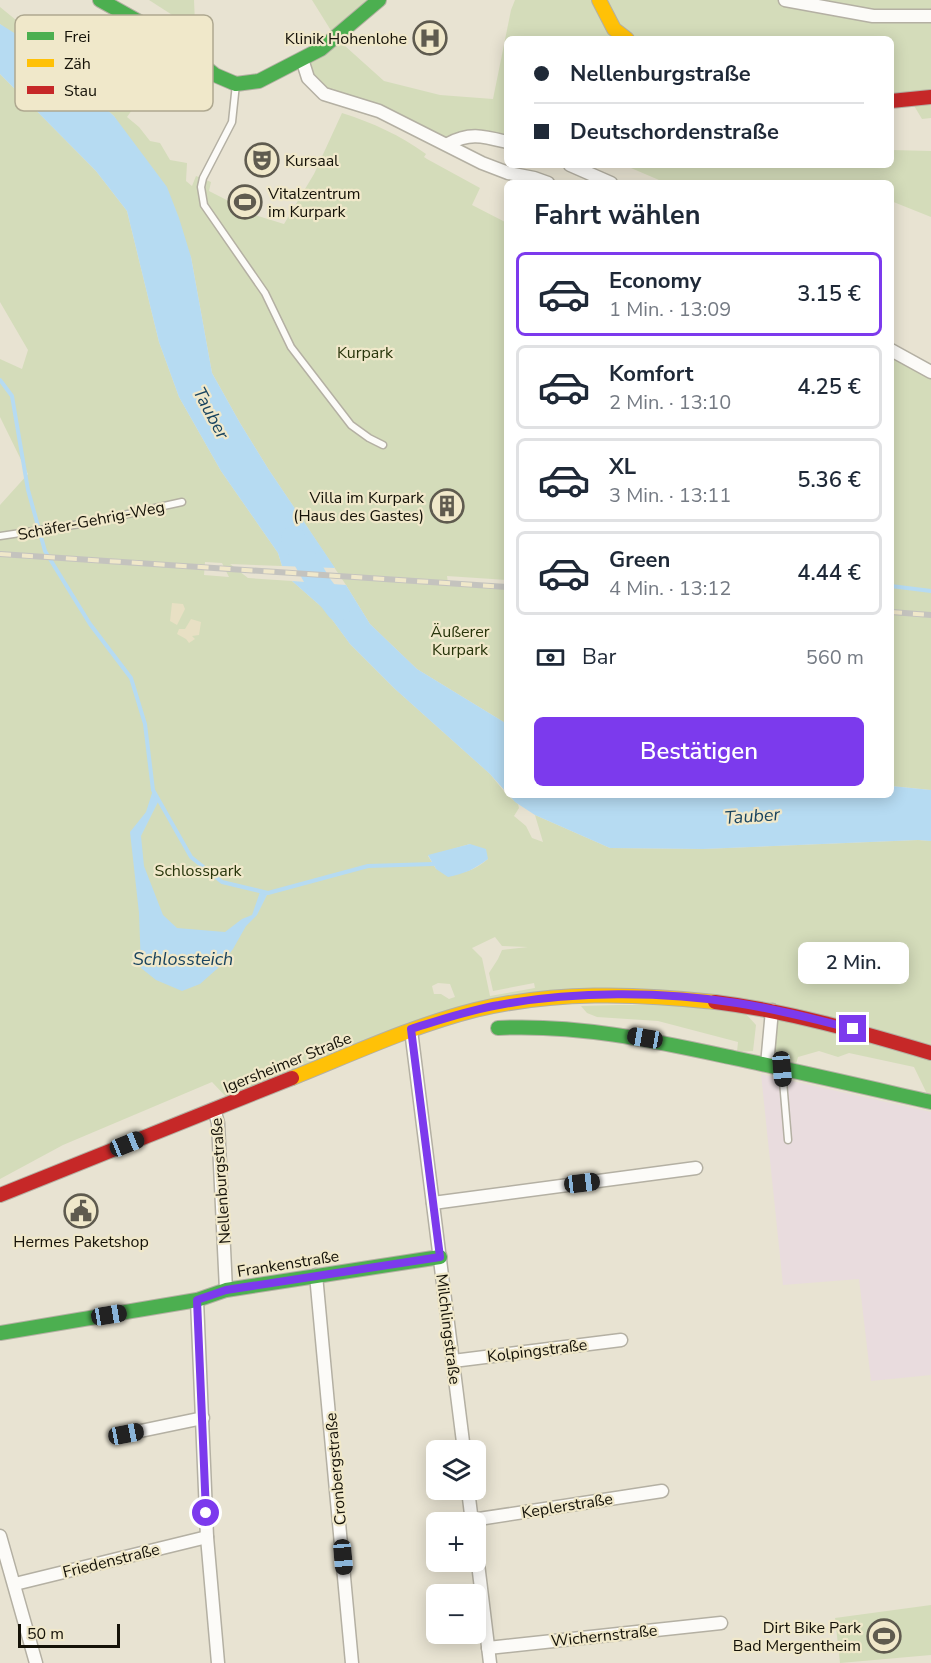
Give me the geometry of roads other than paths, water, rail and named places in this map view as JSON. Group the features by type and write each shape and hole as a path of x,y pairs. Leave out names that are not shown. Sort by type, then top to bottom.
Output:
{"street":[{"path":"100,0 127,15"},
{"path":"213,73 236,84 259,81 321,49 379,0"},
{"path":"599,0 614,28 623,36"},
{"path":"785,0 873,16 931,16"},
{"path":"302,59 309,78 324,94 379,111 482,163 508,173 540,180"},
{"path":"894,101 931,97"},
{"path":"447,144 463,136 487,136 504,141"},
{"path":"577,168 604,180"},
{"path":"894,352 931,372"},
{"name":"Igersheimer Straße","path":"0,1195 411,1029 500,1004 597,994 722,1001 868,1032 931,1053"},
{"path":"767,1065 772,1010"},
{"path":"498,1028 522,1026 600,1030 668,1042 931,1102"},
{"name":"Milchlingstraße","path":"411,1029 463,1440"},
{"name":"Nellenburgstraße","path":"214,1108 218,1124 226,1290"},
{"path":"433,1203 696,1167"},
{"name":"Frankenstraße","path":"0,1333 197,1300 226,1290 440,1257"},
{"name":"Cronbergstraße","path":"316,1275 352,1663"},
{"path":"197,1300 207,1537 218,1663"},
{"name":"Kolpingstraße","path":"453,1361 621,1340"},
{"path":"126,1434 202,1418"},
{"name":"Keplerstraße","path":"486,1519 662,1491"},
{"path":"0,1536 36,1663"},
{"name":"Friedenstraße","path":"15,1584 207,1537"},
{"path":"479,1572 490,1663"},
{"name":"Wichernstraße","path":"488,1648 721,1623"}],"lane":[{"path":"236,84 232,123 203,178 201,187 204,205 265,293 291,347 351,425 383,445"},
{"name":"Schäfer-Gehrig-Weg","path":"4,535 87,523 182,502"},
{"path":"782,1069 788,1140"}],"water":[{"path":"0,24 15,33 15,89 0,74"},
{"path":"37,111 108,111 167,187 191,257 212,373 269,470 335,568 282,566 278,553 221,471 179,397 159,342 127,211 96,171"},
{"path":"292,581 346,585 370,624 417,669 504,722 504,790 350,644 325,610"},
{"path":"894,786 931,790 931,841 703,849 610,848 535,815 512,798 894,798"},
{"name":"Schlossteich","path":"153,790 159,800 141,836 144,866 163,915 177,928 225,932 242,919 252,915 260,892 268,893 257,915 246,926 233,949 218,968 200,984 182,991 156,980 141,968 139,913 130,832 146,812"},
{"path":"470,844 486,849 488,859 469,871 454,876 448,877 436,869 428,855"}],"waterway":[{"path":"0,380 12,396 28,490 45,551 90,624 131,678 145,724 153,790 191,857 222,882 268,893 368,866 433,864"},
{"name":"Tauber","path":"293,538 319,584 338,609"},
{"path":"894,586 931,591"}],"railway":[{"path":"0,554 504,587"},
{"path":"894,612 931,615"}],"place":[{"name":"Klinik Hohenlohe","path":"430,38"},
{"name":"Kursaal","path":"262,160"},
{"name":"Vitalzentrum im Kurpark","path":"245,202"},
{"name":"Villa im Kurpark (Haus des Gastes)","path":"447,506"},
{"name":"Hermes Paketshop","path":"81,1211"},
{"name":"Dirt Bike Park Bad Mergentheim","path":"884,1636"}],"park label":[{"name":"Kurpark","path":"365,352"},
{"name":"Äußerer Kurpark","path":"460,640"},
{"name":"Schlosspark","path":"198,870"}]}
